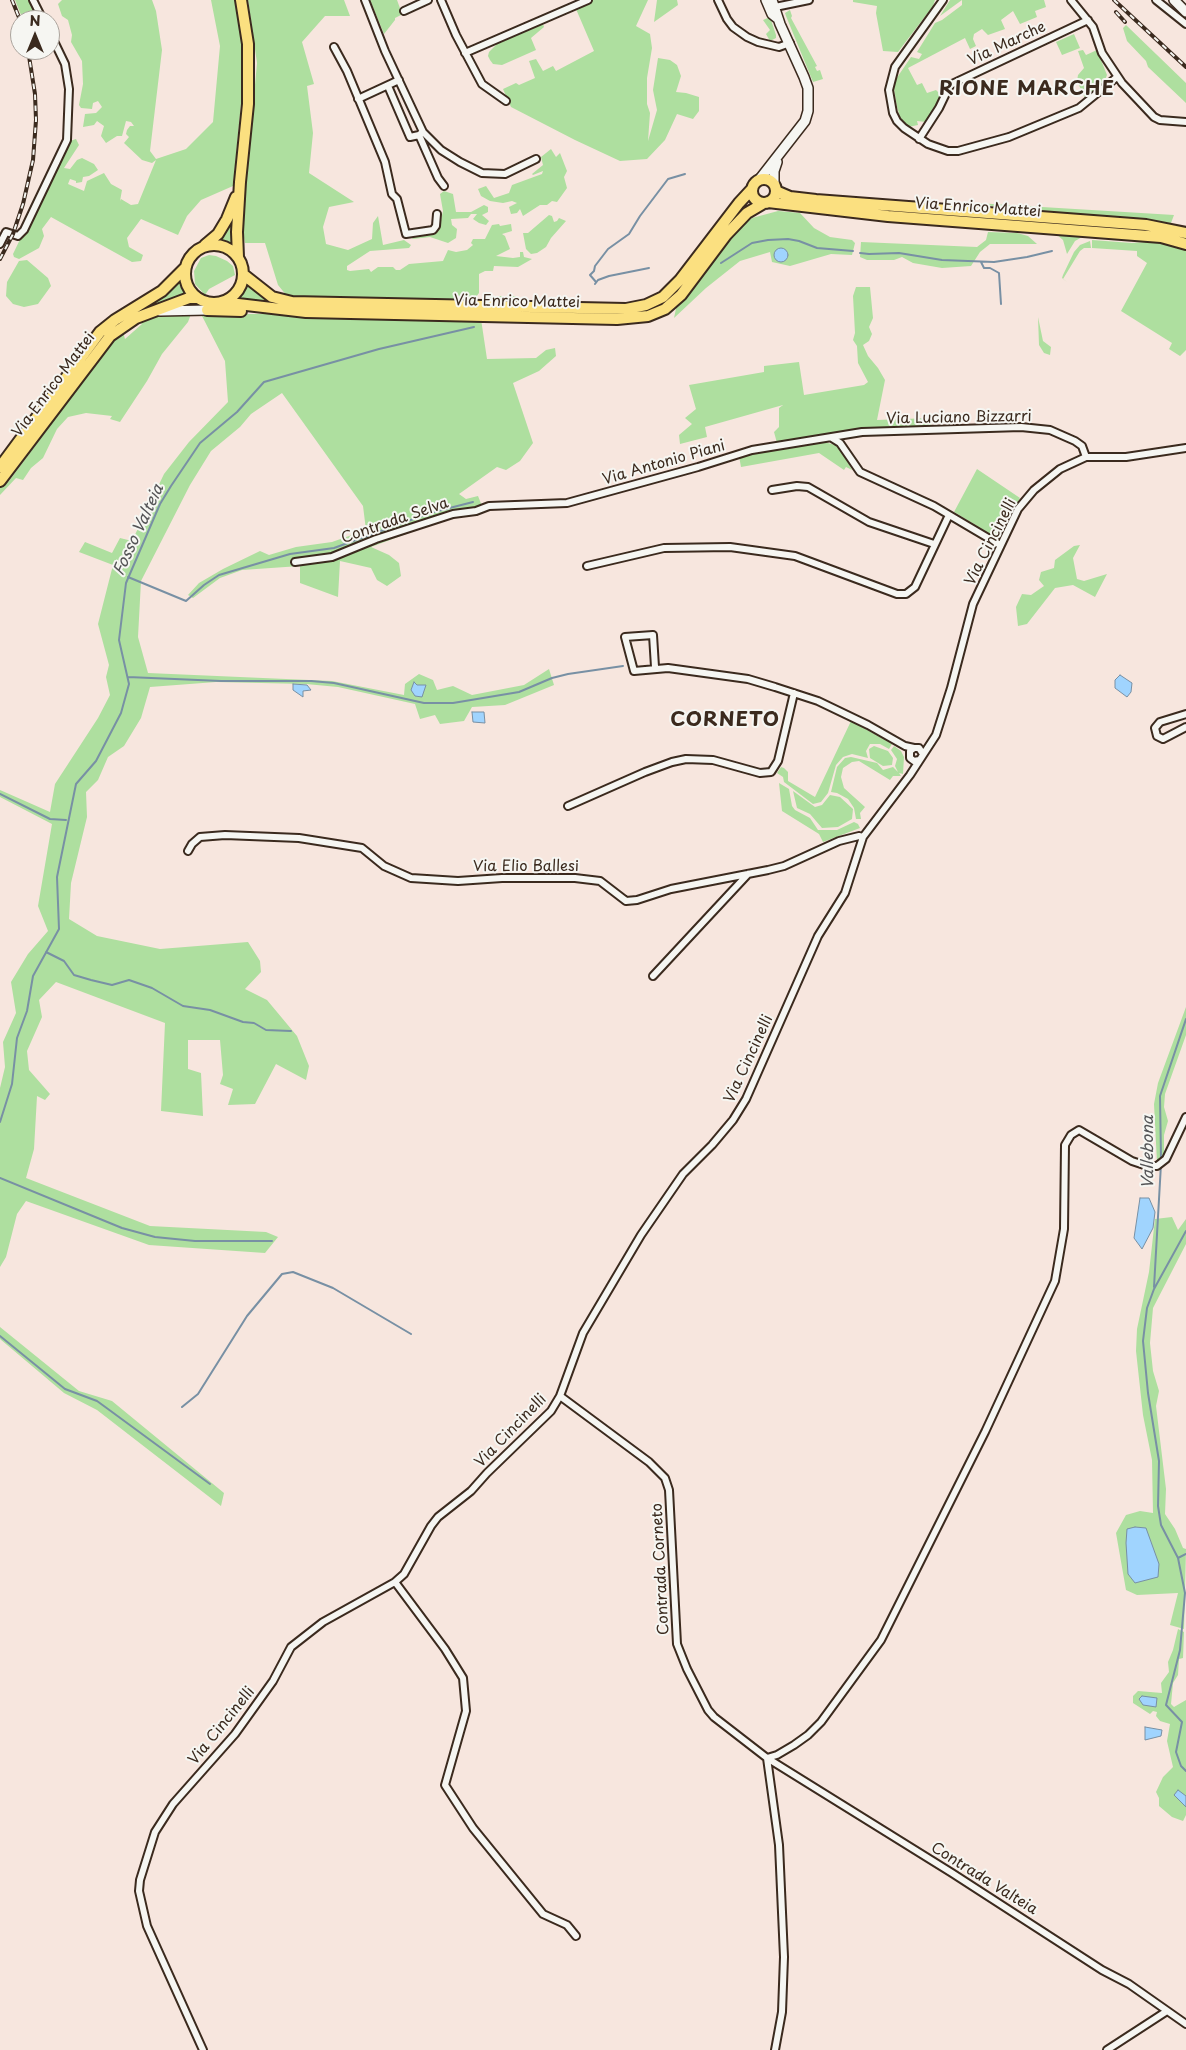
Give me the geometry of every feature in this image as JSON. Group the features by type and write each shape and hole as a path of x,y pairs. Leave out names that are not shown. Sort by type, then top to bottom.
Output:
{"main road":[{"path":"207,303 236,293 242,285 237,232 248,104 248,44 241,0"},
{"path":"767,179 775,187 774,198 766,203 756,200 756,184 767,179"},
{"path":"240,182 234,203 218,234 205,246 194,252 185,268 187,285 207,303 306,312"},
{"name":"Via Enrico Mattei","path":"241,266 272,297 292,302 626,309 646,305 663,297 680,280 739,202 756,184"},
{"name":"Via Enrico Mattei","path":"775,187 790,197 816,200 1146,225 1186,233"},
{"name":"Via Enrico Mattei","path":"0,481 110,336 136,318 189,298 207,303 306,312 617,319 648,316 665,309 681,295 726,235 747,213 766,203 888,216 1162,237 1186,244"},
{"path":"739,221 758,212 777,207 825,209"},
{"path":"205,246 214,244 225,246 241,266"},
{"name":"Via Enrico Mattei","path":"0,467 100,332 114,320 162,291 185,268"}],"street":[{"path":"365,0 438,178 444,186"},
{"path":"404,11 428,0"},
{"path":"441,0 482,84 506,101"},
{"path":"465,52 588,0"},
{"path":"718,0 733,27 747,37 775,46 790,43"},
{"path":"756,184 805,120 808,111 808,88 790,43 770,2 809,0"},
{"path":"943,0 902,56 895,67 890,82 890,102 898,121 919,139 948,151 958,151 1002,139 1079,108 1117,77"},
{"path":"1071,0 1093,27 1102,53 1117,77 1154,117 1160,120 1186,122"},
{"path":"1156,0 1186,24"},
{"path":"1174,0 1186,12"},
{"name":"Via Marche","path":"919,139 939,108 950,85 1088,20"},
{"path":"334,47 347,71 385,162 392,194 397,199 406,234 433,230 436,226 437,214"},
{"path":"0,244 6,232 18,236 24,230 67,140 68,89 66,64 60,52"},
{"path":"358,99 399,80"},
{"path":"388,86 410,137 421,134"},
{"path":"421,134 441,150 482,173 505,174 536,159"},
{"path":"775,187 774,172 779,154"},
{"path":"150,312 194,310 207,303"},
{"name":"Via Luciano Bizzarri","path":"851,434 934,429 1021,427 1050,430 1075,441 1082,446 1086,457"},
{"path":"846,451 846,444 851,434"},
{"name":"Via Antonio Piani","path":"503,506 567,503 752,450 851,434"},
{"path":"830,437 840,443 860,472 934,506 1000,545"},
{"name":"Via Cincinelli","path":"204,2050 147,1926 139,1891 140,1880 154,1832 172,1804 235,1734 273,1681 291,1648 323,1622 395,1582 404,1574 438,1517 471,1491 546,1416 560,1396 583,1333 642,1235 683,1174 728,1126 746,1099 818,936 845,893 863,837 910,775 936,735 951,688 973,604 1018,509 1034,490 1060,469 1086,457 1126,457 1186,448"},
{"path":"772,490 797,486 808,487 869,522 934,544"},
{"name":"Contrada Selva","path":"295,562 332,556 384,536 453,514 476,511 489,506 503,506"},
{"path":"587,566 664,548 730,547 796,556 902,594 909,592 915,587 949,515"},
{"path":"655,668 653,635 625,637 634,671 668,668 748,679 794,693 840,711 868,724 904,746 921,750 921,757 914,761 904,746"},
{"path":"568,806 645,772 686,759 713,760 760,773 771,772 778,761 794,693"},
{"path":"1186,714 1160,722 1154,728 1157,736 1163,739 1186,727"},
{"path":"910,775 910,750 936,735"},
{"name":"Via Elio Ballesi","path":"188,851 200,836 299,838 362,848 384,866 410,878 458,880 575,878 600,881 618,896 626,900 637,900 670,889 784,866 839,841 859,836 863,837"},
{"path":"653,976 748,874"},
{"path":"775,2050 782,2012 784,1957 779,1845 767,1758 777,1756 794,1745 821,1722 881,1640 985,1432 1056,1281 1064,1229 1065,1145 1071,1135 1079,1130 1132,1161 1147,1166 1160,1164 1186,1117"},
{"name":"Contrada Corneto","path":"560,1396 649,1462 664,1478 670,1490 677,1644 708,1710 714,1718 767,1758"},
{"path":"395,1582 445,1648 463,1678 466,1711 445,1785 473,1828 543,1914 567,1925 576,1936"},
{"name":"Contrada Valteia","path":"767,1758 960,1878 1102,1970 1129,1984 1186,2024"},
{"path":"1107,2050 1167,2011"}],"green space":[{"path":"15,0 32,0 36,10 19,10"},
{"path":"62,0 152,0 156,11 162,50 150,151 156,159 186,149 213,122 220,46 211,0 235,0 243,45 244,73 233,186 201,200 187,216 178,235 141,219 127,238 129,247 143,255 141,261 132,262 51,217 42,229 44,236 39,248 19,259 14,257 13,254 67,142 76,139 79,145 64,168 70,169 77,160 82,158 94,164 98,170 89,176 83,177 82,182 76,183 76,181 70,179 68,184 84,191 87,181 104,173 111,184 122,190 120,201 121,199 131,205 138,204 156,160 152,163 142,160 124,143 129,137 126,134 127,130 130,126 134,126 131,122 126,121 122,136 117,136 106,143 101,136 104,126 97,121 94,125 83,127 85,114 96,113 102,107 98,101 93,103 92,109 81,108 79,105 83,84 82,61 71,42 72,35 68,20 62,16 58,4"},
{"path":"248,0 344,0 350,16 325,16 302,42 314,84 307,86 313,133 309,173 354,202 329,207 323,227 326,244 348,250 372,239 373,223 378,216 383,245 404,240 411,245 409,248 370,251 347,266 347,270 369,269 371,272 378,267 393,267 396,270 400,270 409,264 443,261 448,250 456,252 467,250 473,245 471,243 473,239 485,239 492,225 499,224 500,226 511,224 512,231 502,234 505,236 510,249 496,256 520,257 520,252 523,252 524,257 532,259 518,267 494,266 493,271 485,271 479,274 479,293 472,302 287,296 278,285 265,243 245,243 242,227 257,63"},
{"path":"370,0 397,0 403,14 395,18 384,34"},
{"path":"592,0 648,0 636,26 650,34 652,48 647,78 647,104 650,113 648,141 657,110 653,90 658,58 670,60 677,65 681,76 676,92 699,97 699,111 693,119 677,114 665,140 647,159 620,161 575,140 511,107 503,89 535,78 529,61 536,59 543,71 553,66 556,71 594,51 576,9"},
{"path":"657,0 677,0 678,5 654,22"},
{"path":"853,0 935,0 933,6 898,52 883,51 876,13 877,6 853,2"},
{"path":"950,0 962,0 940,16"},
{"path":"962,0 1044,0 1046,7 1035,11 1037,17 1020,24 1013,11 1001,20 1005,29 988,35 982,29 974,34 973,39 976,46 970,49 965,38 908,68 917,85 922,83 927,93 936,90 940,94 940,99 926,122 917,121 918,125 908,127 900,117 897,107 894,89 896,79 911,57 919,59 922,54 917,52 935,23 962,5"},
{"path":"790,10 791,18 817,66 815,67 817,71 820,70 823,79 813,82 785,13"},
{"path":"770,17 776,38 770,41 766,34 770,30 763,20"},
{"path":"543,24 544,27 531,38 536,50 502,65 493,64 490,60 489,52 497,44"},
{"path":"1126,25 1186,83 1186,103 1148,67 1146,61 1127,41 1123,28"},
{"path":"1074,34 1080,48 1062,55 1056,42"},
{"path":"1083,50 1086,55 1097,50 1107,75 1105,80 1085,98 1077,81 1078,75 1084,68 1078,51"},
{"path":"551,149 556,157 560,153 567,171 564,177 567,188 557,202 552,201 547,205 540,205 523,216 520,209 517,213 511,214 509,207 517,203 512,201 503,203 490,201 481,196 478,189 486,186 494,198 509,193 512,185 542,174 543,171 532,174 543,165 541,157"},
{"path":"444,191 453,194 456,212 471,212 484,205 488,207 488,212 482,215 489,221 486,225 479,223 473,219 477,214 471,214 468,218 451,219 452,225 457,229 456,238 448,243 430,237 413,239 411,237 432,234 440,225 443,211 440,194"},
{"path":"976,203 1174,215 1171,223 1014,210"},
{"path":"778,211 800,213 814,228 830,237 852,240 855,243 852,255 831,254 790,266 772,262 770,252 740,261 706,288 674,318 677,304 691,291 739,228 752,218"},
{"path":"235,213 233,246 217,241"},
{"path":"549,215 552,216 554,222 559,218 566,221 551,238 546,247 537,253 531,254 526,249 523,233 528,233"},
{"path":"988,232 1017,233 1028,236 1037,244 990,244 980,252 971,266 942,268 913,263 902,257 894,260 867,260 860,257 861,242 977,247 986,240"},
{"path":"1055,233 1084,236 1075,241 1067,254 1063,240"},
{"path":"1092,240 1132,243 1161,241 1186,248 1186,350 1180,356 1169,349 1172,343 1121,311 1147,263 1137,256 1137,251 1092,248"},
{"path":"1090,241 1091,248 1084,248 1080,251 1063,279 1063,275 1074,252 1080,245"},
{"path":"209,255 227,261 233,266 235,275 209,289 205,295 195,284 194,271 201,258"},
{"path":"27,260 48,278 51,286 38,304 24,307 13,304 6,296 7,282 19,261"},
{"path":"179,280 186,295 142,310 158,300"},
{"path":"247,283 265,298 286,306 236,300 243,292"},
{"path":"856,287 870,287 873,318 869,327 872,334 869,341 863,345 868,356 885,380 877,420 931,418 931,427 827,435 777,443 774,432 779,427 779,408 783,405 705,427 707,437 680,444 679,435 692,424 685,418 696,409 689,385 764,372 764,366 799,362 804,395 864,385 868,382 858,363 857,346 853,340 855,333 853,296"},
{"path":"491,296 516,296 519,302 485,302"},
{"path":"191,314 188,322 162,354 120,422 110,419 112,416 86,413 68,417 57,429 43,458 31,468 23,480 16,478 0,495 0,488 9,481 115,338 123,332 125,339 142,324 138,321 152,315"},
{"path":"201,314 309,314 481,319 487,359 536,358 546,350 555,348 556,356 539,371 513,383 533,443 520,461 506,470 497,467 459,494 466,499 478,496 482,506 371,547 389,555 399,563 401,576 387,586 377,580 371,568 340,561 338,597 300,583 300,566 242,570 220,578 193,598 188,595 199,583 260,551 269,555 296,547 332,542 366,530 363,506 282,393 251,414 240,427 211,451 190,485 141,581 138,637 148,673 332,681 404,695 405,684 419,674 433,680 437,690 453,686 472,695 524,685 549,669 554,685 505,705 472,707 464,721 440,724 435,715 420,719 415,704 338,687 306,684 216,682 150,687 141,718 124,746 108,757 98,780 86,792 87,817 71,883 69,919 97,936 160,949 248,942 260,961 261,972 245,989 267,1000 297,1036 309,1066 306,1080 276,1064 255,1104 228,1105 233,1089 220,1084 223,1075 220,1040 188,1040 188,1069 201,1073 203,1116 161,1111 165,1023 56,982 39,1000 42,1017 27,1051 29,1070 50,1094 45,1100 37,1096 34,1149 26,1178 150,1226 266,1232 278,1237 265,1253 149,1245 26,1201 17,1214 6,1257 0,1267 0,1088 5,1067 3,1042 16,1013 11,982 28,954 48,931 38,906 52,824 0,797 0,790 50,812 55,784 98,718 110,695 106,677 109,665 98,624 113,565 79,552 85,542 112,553 120,538 132,541 164,474 189,442 228,402 225,361"},
{"path":"1038,317 1043,341 1051,347 1050,355 1044,353 1039,345"},
{"path":"821,441 835,445 842,451 852,470 846,467 844,470 819,453 741,467 739,456"},
{"path":"977,469 1020,498 997,538 954,512"},
{"path":"1080,545 1073,558 1077,579 1084,581 1107,574 1095,597 1073,585 1055,588 1027,624 1018,626 1016,607 1022,594 1031,595 1044,586 1039,580 1041,572 1054,568 1055,560 1074,546"},
{"path":"851,721 892,744 889,749 880,744 870,744 866,751 868,758 852,754 843,757 836,765 828,793 821,802 813,804 784,782 783,777 777,773 781,767 784,768 788,772 788,781 815,797"},
{"path":"874,746 888,751 893,758 892,765 883,766 870,758 869,749"},
{"path":"894,746 901,751 904,757 903,774 899,773 901,776 893,776 890,780 859,761 852,762 843,768 841,777 844,788 865,807 860,813 861,819 856,819 854,808 848,799 831,792 837,767 845,758 851,757 877,763 883,770 893,767 898,772 895,766 897,759 891,750"},
{"path":"779,783 789,789 792,806 795,810 810,818 818,830 837,830 854,822 860,828 823,842 819,834 782,811"},
{"path":"793,791 815,807 822,805 830,795 840,797 853,809 852,819 838,827 822,828 810,814 797,808"},
{"path":"1186,1007 1186,1035 1165,1094 1164,1107 1168,1121 1164,1135 1164,1156 1157,1162 1154,1104 1158,1083"},
{"path":"1172,1217 1178,1230 1186,1219 1186,1244 1153,1308 1150,1343 1153,1371 1159,1391 1156,1406 1166,1489 1165,1514 1175,1529 1183,1548 1186,1549 1184,1629 1170,1625 1178,1593 1137,1595 1126,1590 1116,1533 1126,1515 1140,1511 1153,1513 1152,1460 1143,1415 1136,1351 1137,1329 1149,1272 1155,1219"},
{"path":"0,1327 79,1391 112,1401 224,1493 221,1506 97,1410 64,1393 0,1339"},
{"path":"1178,1629 1184,1632 1183,1658 1179,1659 1178,1675 1173,1683 1171,1704 1174,1707 1186,1700 1186,1815 1183,1821 1172,1817 1159,1806 1159,1798 1156,1792 1163,1777 1173,1767 1167,1741 1170,1724 1160,1721 1156,1716 1157,1712 1153,1711 1150,1714 1133,1703 1133,1696 1138,1691 1162,1693 1161,1683 1169,1672 1168,1662"}],"water":[{"path":"778,248 784,248 788,255 784,262 778,262 774,258 774,252"},
{"path":"1120,675 1132,683 1131,692 1127,697 1115,688 1115,680"},
{"path":"414,682 417,685 426,685 422,697 415,696 411,690"},
{"path":"293,684 307,685 311,690 303,691 303,697 293,690"},
{"path":"472,712 484,712 485,723 473,722"},
{"path":"1140,1198 1149,1198 1155,1212 1153,1228 1142,1249 1134,1238"},
{"path":"1135,1527 1146,1528 1159,1564 1158,1577 1135,1583 1128,1574 1126,1543 1127,1529"},
{"path":"1142,1696 1157,1698 1156,1707 1143,1705 1139,1699"},
{"path":"1145,1727 1162,1730 1161,1736 1145,1740"},
{"path":"1178,1790 1186,1796 1186,1807 1174,1795"}],"waterway":[{"path":"596,282 590,275 608,249 629,234 668,179 685,174"},
{"path":"721,263 752,243 768,240 788,239 817,248 853,251"},
{"path":"860,253 899,253 942,260 994,262 1052,251"},
{"path":"981,262 984,268 990,268 999,273 1001,304"},
{"path":"595,284 598,280 609,276 649,268"},
{"name":"Fosso Valteia","path":"0,1122 12,1084 17,1038 27,1011 33,976 59,929 57,877 76,784 96,761 121,713 129,684 119,640 126,583 160,504 200,443 237,412 264,382 379,349 474,327"},
{"path":"128,577 186,601 219,575 290,554 334,548 430,513 473,502"},
{"path":"128,677 221,681 311,681 334,683 424,703 453,703 519,692 552,678 568,674 623,666"},
{"path":"0,794 50,819 66,820"},
{"path":"46,952 64,961 74,975 112,985 129,980 152,988 183,1006 210,1010 243,1022 254,1023 266,1030 291,1031"},
{"name":"Vallebona","path":"1161,1159 1160,1096 1186,1019"},
{"name":"Vallebona","path":"1154,1287 1161,1164"},
{"path":"0,1178 122,1228 155,1237 195,1241 272,1241"},
{"path":"1186,1231 1154,1289 1147,1308 1143,1341 1148,1393 1159,1461 1158,1506 1161,1525 1178,1558 1185,1593 1180,1650 1166,1705 1182,1722 1176,1752 1181,1766 1186,1771"},
{"path":"182,1407 198,1394 247,1316 282,1274 293,1272 333,1288 411,1334"},
{"path":"0,1336 65,1389 97,1401 210,1484"},
{"path":"1178,1558 1186,1554"}],"railway":[{"path":"12,0 16,10"},
{"path":"1114,0 1186,67"},
{"path":"1116,12 1125,22"},
{"path":"0,259 13,234 23,204 33,160 36,120 35,94 30,60"}],"district":[{"name":"RIONE MARCHE","path":"1027,89"},
{"name":"CORNETO","path":"725,720"}]}
